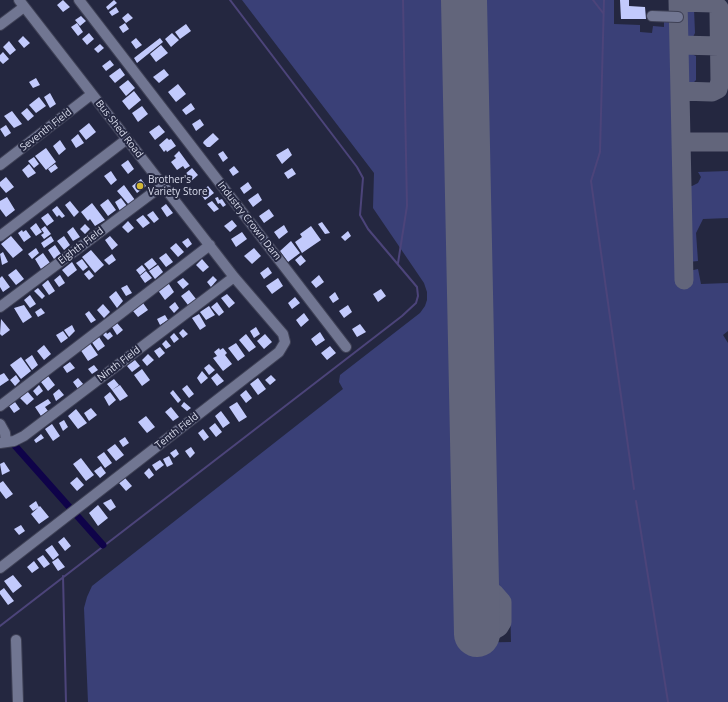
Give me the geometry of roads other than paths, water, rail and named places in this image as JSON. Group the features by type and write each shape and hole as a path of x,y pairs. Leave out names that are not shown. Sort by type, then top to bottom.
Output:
{"street":[{"name":"Industry Crown Dam","path":"79,0 346,347"},
{"path":"0,25 21,3"},
{"name":"Bus Shed Road","path":"21,3 234,277"},
{"path":"652,16 678,17"},
{"name":"Seventh Field","path":"0,166 92,94"},
{"path":"0,236 127,140"},
{"name":"Eighth Field","path":"0,307 163,185"},
{"path":"0,406 210,245"},
{"name":"Ninth Field","path":"3,443 14,441 24,436 234,277"},
{"name":"Tenth Field","path":"0,568 82,503 282,350 285,342 283,334 234,277"},
{"path":"2,427 3,443"},
{"path":"16,640 18,702"}],"waterway":[{"path":"0,626 402,316 416,303 418,296 417,287 368,229 360,215 363,178 357,167 230,0"},
{"path":"398,263 407,206 403,0"},
{"path":"593,0 603,13"},
{"path":"604,0 600,152 591,181 634,489"},
{"path":"9,439 103,545"},
{"path":"636,501 668,702"},
{"path":"63,576 66,702"}],"place":[{"name":"Brother's Variety Store","path":"140,186"}]}
